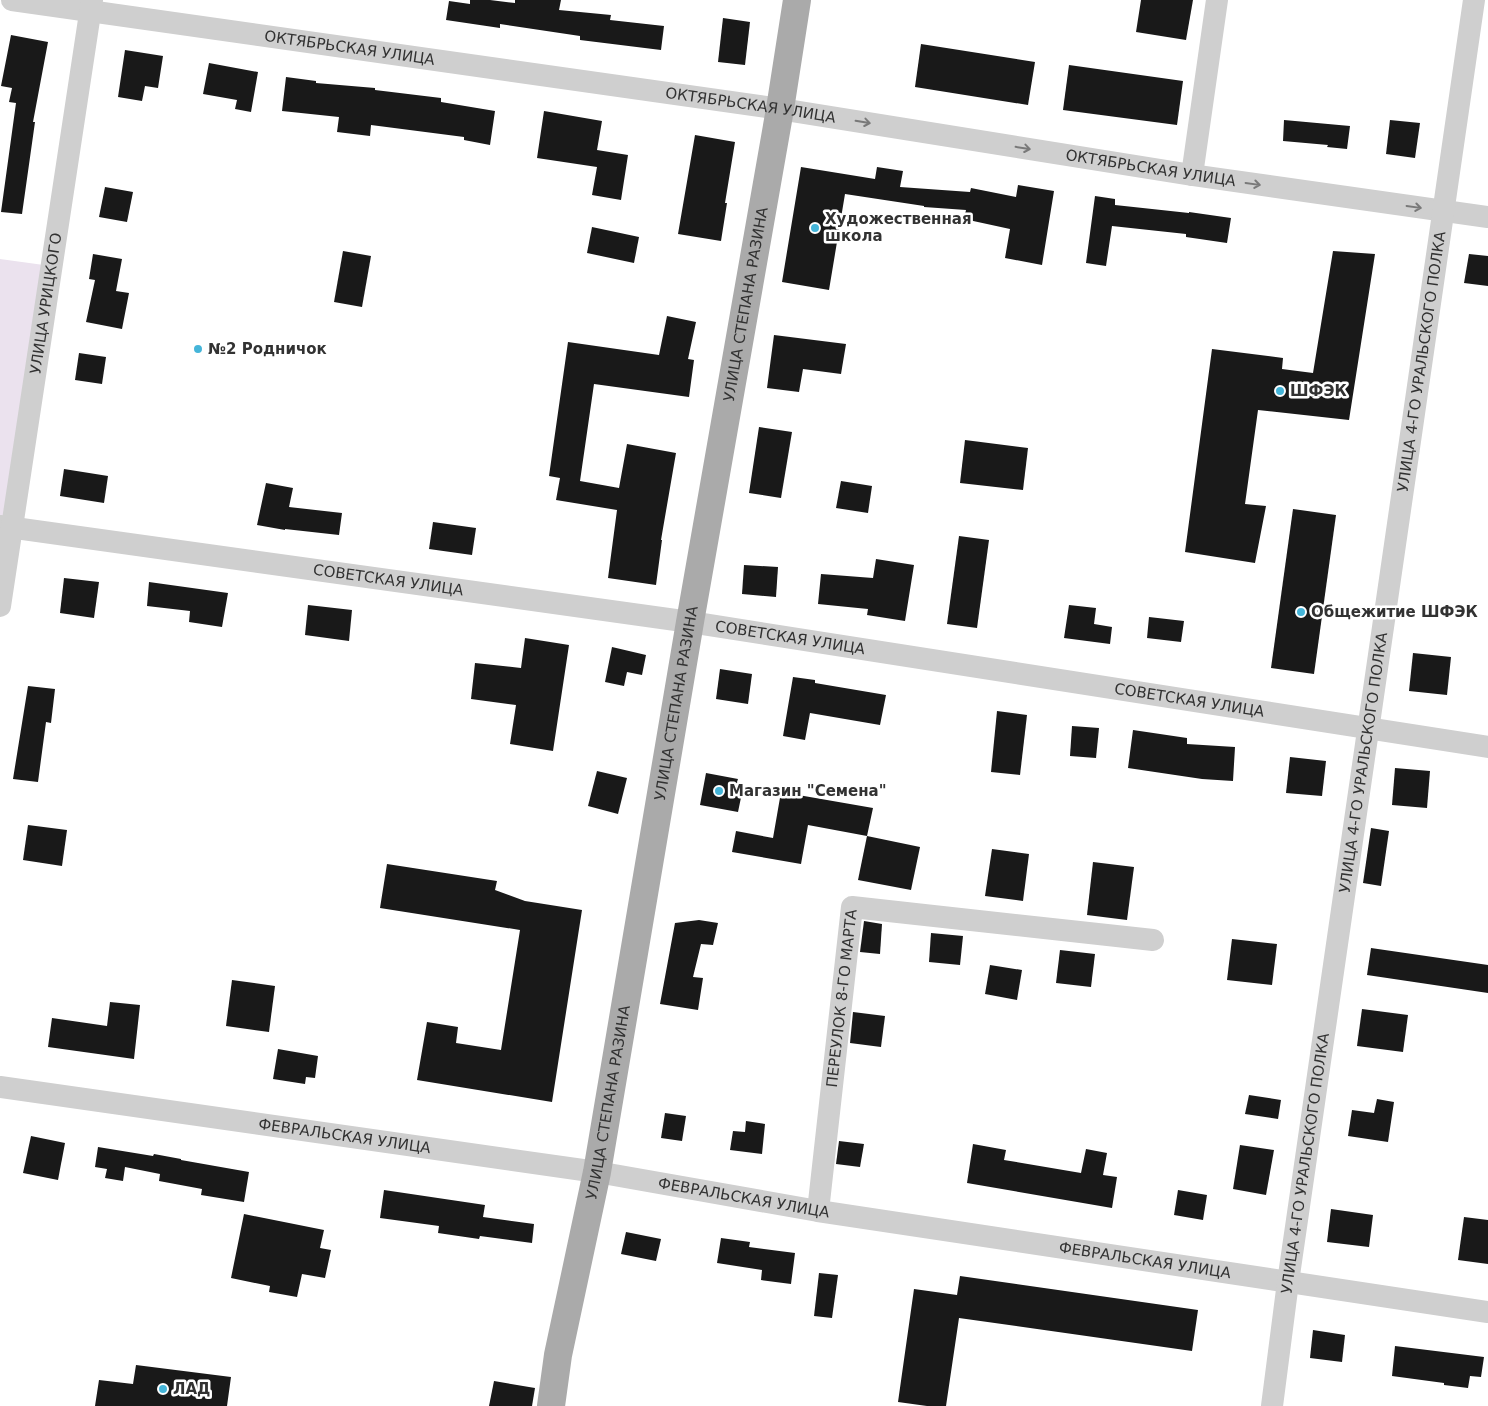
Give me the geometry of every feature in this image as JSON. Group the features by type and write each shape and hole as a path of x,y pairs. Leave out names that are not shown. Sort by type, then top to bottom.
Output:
{"main road":[{"name":"УЛИЦА СТЕПАНА РАЗИНА","path":"552,1406 558,1356 597,1172 690,622 780,109 796,0"}],"street":[{"name":"ОКТЯБРЬСКАЯ УЛИЦА","path":"12,0 91,6 780,109 1192,175 1488,217"},
{"path":"1192,175 1217,0"},
{"name":"УЛИЦА 4-ГО УРАЛЬСКОГО ПОЛКА","path":"1272,1406 1288,1282 1474,0"},
{"name":"УЛИЦА УРИЦКОГО","path":"0,606 6,527 91,6"},
{"name":"СОВЕТСКАЯ УЛИЦА","path":"6,527 690,622 1488,747"},
{"name":"ПЕРЕУЛОК 8-ГО МАРТА","path":"818,1211 852,907 1153,940"},
{"name":"ФЕВРАЛЬСКАЯ УЛИЦА","path":"0,1087 597,1172 818,1211 1488,1312"}],"shaded area":[{"path":"0,259 51,266 12,527 0,526"}],"building":[{"path":"470,0 515,3 515,0 561,0 559,10 611,15 610,20 664,26 661,50 580,40 580,36 500,24 500,28 446,20 449,1 470,4"},
{"path":"1141,0 1193,0 1186,40 1136,32"},
{"path":"723,18 750,22 745,65 718,62"},
{"path":"11,35 48,42 33,122 35,122 22,214 1,212 16,103 9,102 12,88 1,86"},
{"path":"921,44 1035,62 1028,105 915,87"},
{"path":"125,50 163,56 158,88 145,86 142,101 118,97"},
{"path":"209,63 258,72 251,112 235,109 237,100 203,94"},
{"path":"1069,65 1183,81 1177,125 1063,110"},
{"path":"286,77 316,81 316,83 375,88 375,90 441,98 441,102 495,111 490,145 464,140 464,137 371,125 370,136 337,132 339,117 282,111"},
{"path":"544,111 602,121 597,150 628,155 621,200 592,195 597,167 537,158"},
{"path":"1284,120 1350,126 1347,149 1327,147 1328,145 1283,141"},
{"path":"1390,120 1420,123 1415,158 1386,154"},
{"path":"695,135 735,142 721,241 678,234"},
{"path":"801,167 875,179 877,167 903,171 900,187 970,192 971,188 1016,197 1018,185 1054,191 1042,265 1005,258 1010,229 964,219 966,210 924,207 845,194 829,290 782,282"},
{"path":"105,187 133,192 127,222 99,217"},
{"path":"1095,196 1115,199 1115,205 1231,218 1227,243 1186,237 1186,234 1112,226 1106,266 1086,263"},
{"path":"592,227 639,237 634,263 587,253"},
{"path":"343,251 371,256 362,307 334,302"},
{"name":"ШФЭК","path":"1333,251 1375,254 1349,420 1258,410 1245,504 1266,506 1255,563 1185,552 1212,349 1283,358 1282,369 1313,373"},
{"path":"93,254 122,259 116,291 129,293 122,329 86,322 95,280 89,279"},
{"path":"1469,254 1488,256 1488,286 1464,283"},
{"path":"667,316 696,322 688,359 694,360 689,397 594,384 580,481 619,488 627,444 676,453 661,540 656,585 608,578 617,510 556,500 560,478 549,476 568,342 659,355"},
{"path":"774,335 846,344 841,374 803,369 799,392 767,388"},
{"path":"79,353 106,357 102,384 75,380"},
{"path":"759,427 792,432 781,498 749,493"},
{"path":"965,440 1028,448 1023,490 960,483"},
{"path":"64,469 108,476 104,503 60,496"},
{"path":"841,481 872,486 868,513 836,508"},
{"path":"266,483 293,488 289,507 342,513 339,535 285,530 257,525"},
{"name":"Общежитие ШФЭК","path":"1293,509 1336,515 1314,674 1271,668"},
{"path":"433,522 476,528 472,555 429,549"},
{"path":"959,536 989,540 977,628 947,624"},
{"path":"876,559 914,565 905,621 867,615 868,609 818,604 821,574 873,578"},
{"path":"744,565 778,567 776,597 742,594"},
{"path":"64,578 99,582 94,618 60,613"},
{"path":"149,582 228,593 222,627 189,622 190,611 147,606"},
{"path":"308,605 352,610 349,641 305,635"},
{"path":"1069,605 1096,608 1094,624 1112,627 1110,644 1064,638"},
{"path":"1149,617 1184,621 1181,642 1147,638"},
{"path":"525,638 569,645 553,751 510,744 516,705 471,699 475,663 521,668"},
{"path":"612,647 646,655 642,675 627,672 624,686 605,682"},
{"path":"1413,653 1451,657 1447,695 1409,691"},
{"path":"720,669 752,674 748,704 716,699"},
{"path":"793,677 815,680 815,683 886,695 880,725 810,713 805,740 783,736"},
{"path":"28,686 55,689 51,723 46,722 38,782 13,779"},
{"path":"997,711 1027,715 1020,775 991,772"},
{"path":"1072,726 1099,728 1096,758 1070,756"},
{"path":"1133,730 1187,738 1187,744 1235,747 1233,781 1202,779 1128,768"},
{"path":"1290,757 1326,761 1322,796 1286,793"},
{"path":"1395,768 1430,771 1427,808 1392,805"},
{"path":"597,771 627,778 618,814 588,806"},
{"path":"706,773 738,779 737,782 744,783 738,812 700,805"},
{"path":"781,792 873,808 867,836 808,825 801,864 732,852 736,831 773,838"},
{"path":"28,825 67,830 62,866 23,860"},
{"path":"1371,828 1389,831 1381,886 1363,883"},
{"path":"867,836 920,847 911,890 858,880"},
{"path":"992,849 1029,854 1023,901 985,896"},
{"path":"1093,862 1134,867 1127,920 1087,915"},
{"path":"387,864 497,881 495,890 525,901 582,910 552,1102 417,1080 427,1022 458,1027 456,1043 501,1050 520,930 380,908"},
{"path":"699,920 718,923 713,945 701,944 693,977 703,978 698,1010 660,1004 675,923"},
{"path":"864,921 882,924 880,954 860,952"},
{"path":"931,933 963,936 960,965 929,962"},
{"path":"1232,939 1277,944 1272,985 1227,980"},
{"path":"1371,948 1488,965 1488,993 1367,975"},
{"path":"1060,950 1095,954 1091,987 1056,983"},
{"path":"990,965 1022,970 1017,1000 985,994"},
{"path":"232,980 275,986 269,1032 226,1026"},
{"path":"110,1002 140,1005 134,1059 48,1047 52,1018 107,1026"},
{"path":"1362,1009 1408,1015 1403,1052 1357,1046"},
{"path":"853,1012 885,1016 881,1047 850,1043"},
{"path":"278,1049 318,1056 315,1078 306,1077 305,1084 273,1079"},
{"path":"1249,1095 1281,1100 1278,1119 1245,1114"},
{"path":"1377,1099 1394,1102 1388,1142 1348,1136 1352,1110 1374,1113"},
{"path":"665,1113 686,1116 682,1141 661,1138"},
{"path":"746,1121 765,1124 762,1154 730,1150 733,1131 745,1132"},
{"path":"31,1136 65,1143 58,1180 23,1173"},
{"path":"839,1141 864,1144 860,1167 836,1164"},
{"path":"973,1144 1006,1150 1004,1160 1081,1173 1086,1149 1107,1153 1103,1175 1117,1177 1112,1208 967,1183"},
{"path":"1240,1145 1274,1150 1266,1195 1233,1189"},
{"path":"98,1147 153,1156 154,1154 249,1172 244,1202 201,1195 202,1189 159,1181 160,1174 125,1167 123,1181 105,1178 107,1169 95,1167"},
{"path":"384,1190 485,1205 483,1217 534,1224 532,1243 480,1236 479,1239 438,1233 439,1226 380,1218"},
{"path":"1178,1190 1207,1195 1203,1220 1174,1215"},
{"path":"1331,1209 1373,1215 1369,1247 1327,1242"},
{"path":"244,1214 324,1230 320,1248 331,1250 325,1278 302,1274 297,1297 269,1292 270,1286 231,1278"},
{"path":"1464,1217 1488,1220 1488,1264 1458,1260"},
{"path":"626,1232 661,1239 656,1261 621,1254"},
{"path":"721,1238 750,1242 749,1247 795,1253 791,1284 761,1280 762,1270 717,1263"},
{"path":"819,1273 838,1275 832,1318 814,1316"},
{"path":"960,1276 1198,1310 1192,1351 959,1318 946,1406 927,1406 898,1402 914,1289 957,1295"},
{"path":"1313,1330 1345,1335 1342,1362 1310,1358"},
{"path":"1395,1346 1484,1357 1481,1377 1470,1376 1468,1388 1392,1376"},
{"name":"ЛАД","path":"136,1365 231,1377 227,1406 95,1406 99,1380 133,1384"},
{"path":"494,1381 535,1388 532,1406 489,1406"}],"place":[{"name":"Художественная школа","path":"815,228"},
{"name":"№2 Родничок","path":"198,349"},
{"name":"ШФЭК","path":"1280,391"},
{"name":"Общежитие ШФЭК","path":"1301,612"},
{"name":"Магазин \"Семена\"","path":"719,791"},
{"name":"ЛАД","path":"163,1389"}]}
